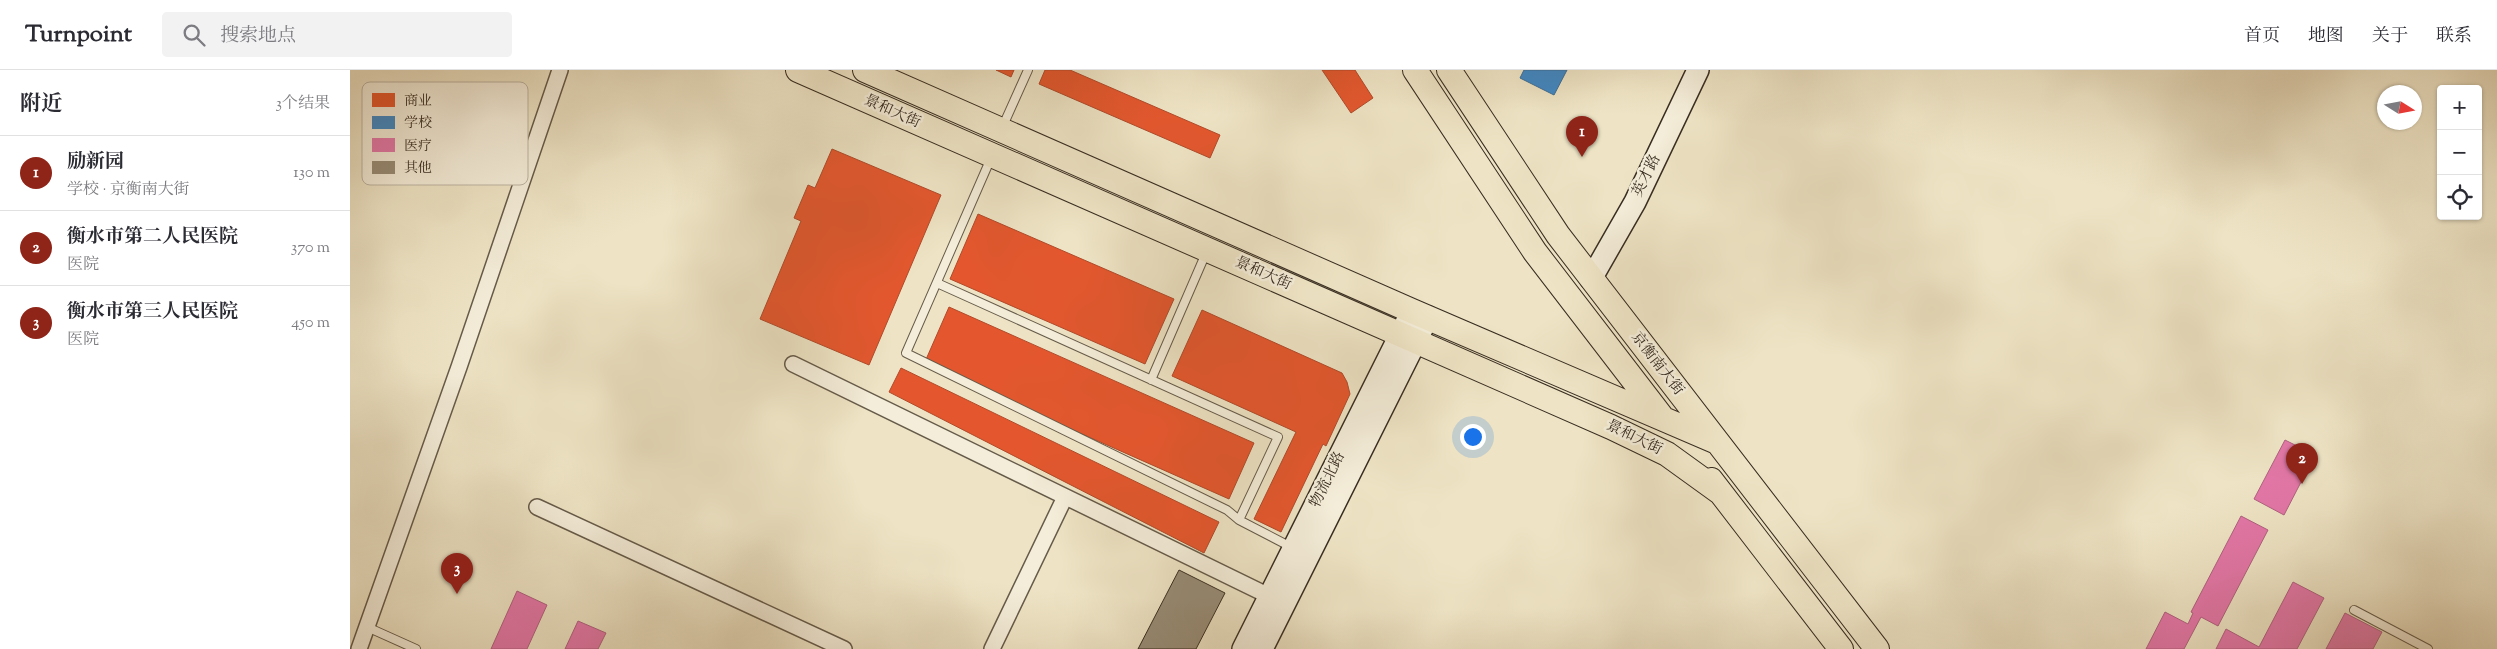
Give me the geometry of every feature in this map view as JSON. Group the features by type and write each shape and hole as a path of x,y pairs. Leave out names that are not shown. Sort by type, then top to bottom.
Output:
{"main road":[{"name":"景和大街","path":"798,70 1611,427 1667,454 1721,493"},
{"name":"景和大街","path":"865,70 1420,314 1717,442"},
{"name":"京衡南大街","path":"1415,70 1535,252 1841,649"},
{"name":"京衡南大街","path":"1449,70 1558,235 1877,649"}],"street":[{"path":"528,164 560,70"},
{"name":"英才路","path":"1592,278 1635,202 1698,70"},
{"path":"359,649 459,367 521,185"},
{"name":"物流北路","path":"1262,649 1420,314"},
{"name":"物流北路","path":"1243,649 1294,548 1408,338"},
{"path":"793,364 1265,594"},
{"path":"992,649 1065,497"},
{"path":"538,507 844,649"}],"lane":[{"path":"1001,130 1028,70"},
{"path":"992,155 906,353 1227,510 1239,520 1294,548"},
{"path":"1151,380 1207,250"},
{"path":"937,283 1278,437 1239,520"},
{"path":"2354,610 2428,649"},
{"path":"367,627 416,649"}],"building: 商业":[{"path":"996,70 1014,70 1011,77"},
{"path":"1045,70 1070,70 1220,135 1210,158 1039,84"},
{"path":"1322,70 1355,70 1373,98 1351,113"},
{"path":"832,149 941,195 869,365 760,319 801,221 794,218 808,185 815,188"},
{"path":"978,214 1174,299 1145,364 950,279"},
{"path":"949,307 1254,443 1229,499 924,364"},
{"path":"1202,310 1342,373 1347,382 1350,394 1326,446 1323,444 1281,532 1254,519 1296,432 1172,376"},
{"path":"901,368 1219,522 1204,553 889,392"}],"building: 学校":[{"path":"1524,70 1567,70 1554,95 1520,78"}],"building: 医疗":[{"path":"2285,440 2315,455 2284,515 2254,499"},
{"path":"2241,516 2268,530 2218,626 2201,617 2184,649 2146,649 2165,612 2188,624 2193,613 2191,612"},
{"path":"2293,582 2324,598 2297,649 2216,649 2226,629 2259,647"},
{"path":"517,591 547,605 527,649 491,649"},
{"path":"2345,613 2382,632 2373,649 2326,649"},
{"path":"578,621 606,633 598,649 565,649"}],"building: 其他":[{"path":"1179,570 1225,593 1196,649 1138,649"}],"place":[{"name":"励新园","path":"1582,157"},
{"name":"衡水市第二人民医院","path":"2302,484"},
{"name":"衡水市第三人民医院","path":"457,594"}]}
